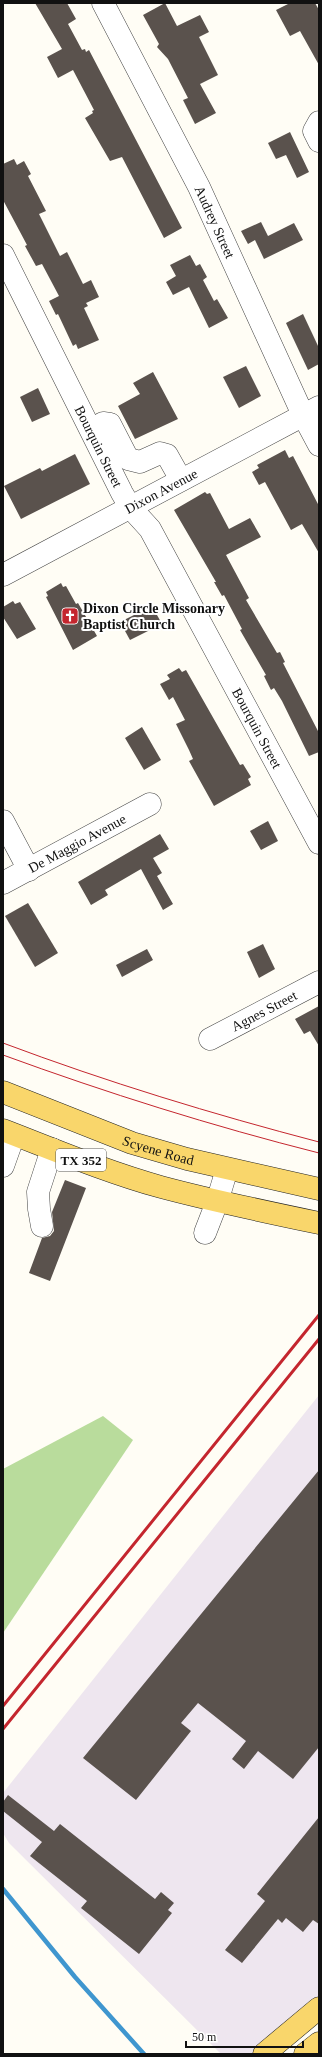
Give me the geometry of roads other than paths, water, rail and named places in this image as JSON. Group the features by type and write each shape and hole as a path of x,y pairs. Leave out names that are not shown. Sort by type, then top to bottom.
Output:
{"main road":[{"name":"Scyene Road","path":"3,1092 132,1143 227,1169 319,1189"},
{"path":"43,1146 46,1109"},
{"name":"TX 352","path":"8,1133 104,1169 217,1202 319,1223"},
{"path":"264,2054 319,2008"},
{"path":"305,2054 319,2043"}],"street":[{"name":"Audrey Street","path":"103,3 199,187 311,411 319,445"},
{"path":"319,122 314,131 319,141"},
{"name":"Bourquin Street","path":"3,255 130,507 150,529 319,842"},
{"name":"Dixon Avenue","path":"3,575 311,411"},
{"path":"92,430 104,423 110,424 128,459 140,462 160,453 167,455 181,480"},
{"name":"De Maggio Avenue","path":"3,883 150,804"},
{"path":"3,821 29,870"},
{"name":"Agnes Street","path":"210,1039 319,982"},
{"path":"3,1166 8,1133"},
{"path":"42,1226 38,1192 43,1146"},
{"path":"205,1233 217,1202 227,1169"}],"waterway":[{"path":"3,1889 75,1977 144,2054"}],"tram line":[{"path":"3,1043 160,1097 319,1142"},
{"path":"3,1055 81,1083 160,1108 239,1132 319,1153"}],"railway":[{"path":"3,1706 319,1315"},
{"path":"3,1729 319,1339"}],"place":[{"name":"Dixon Circle Missonary Baptist Church","path":"70,616"}]}
